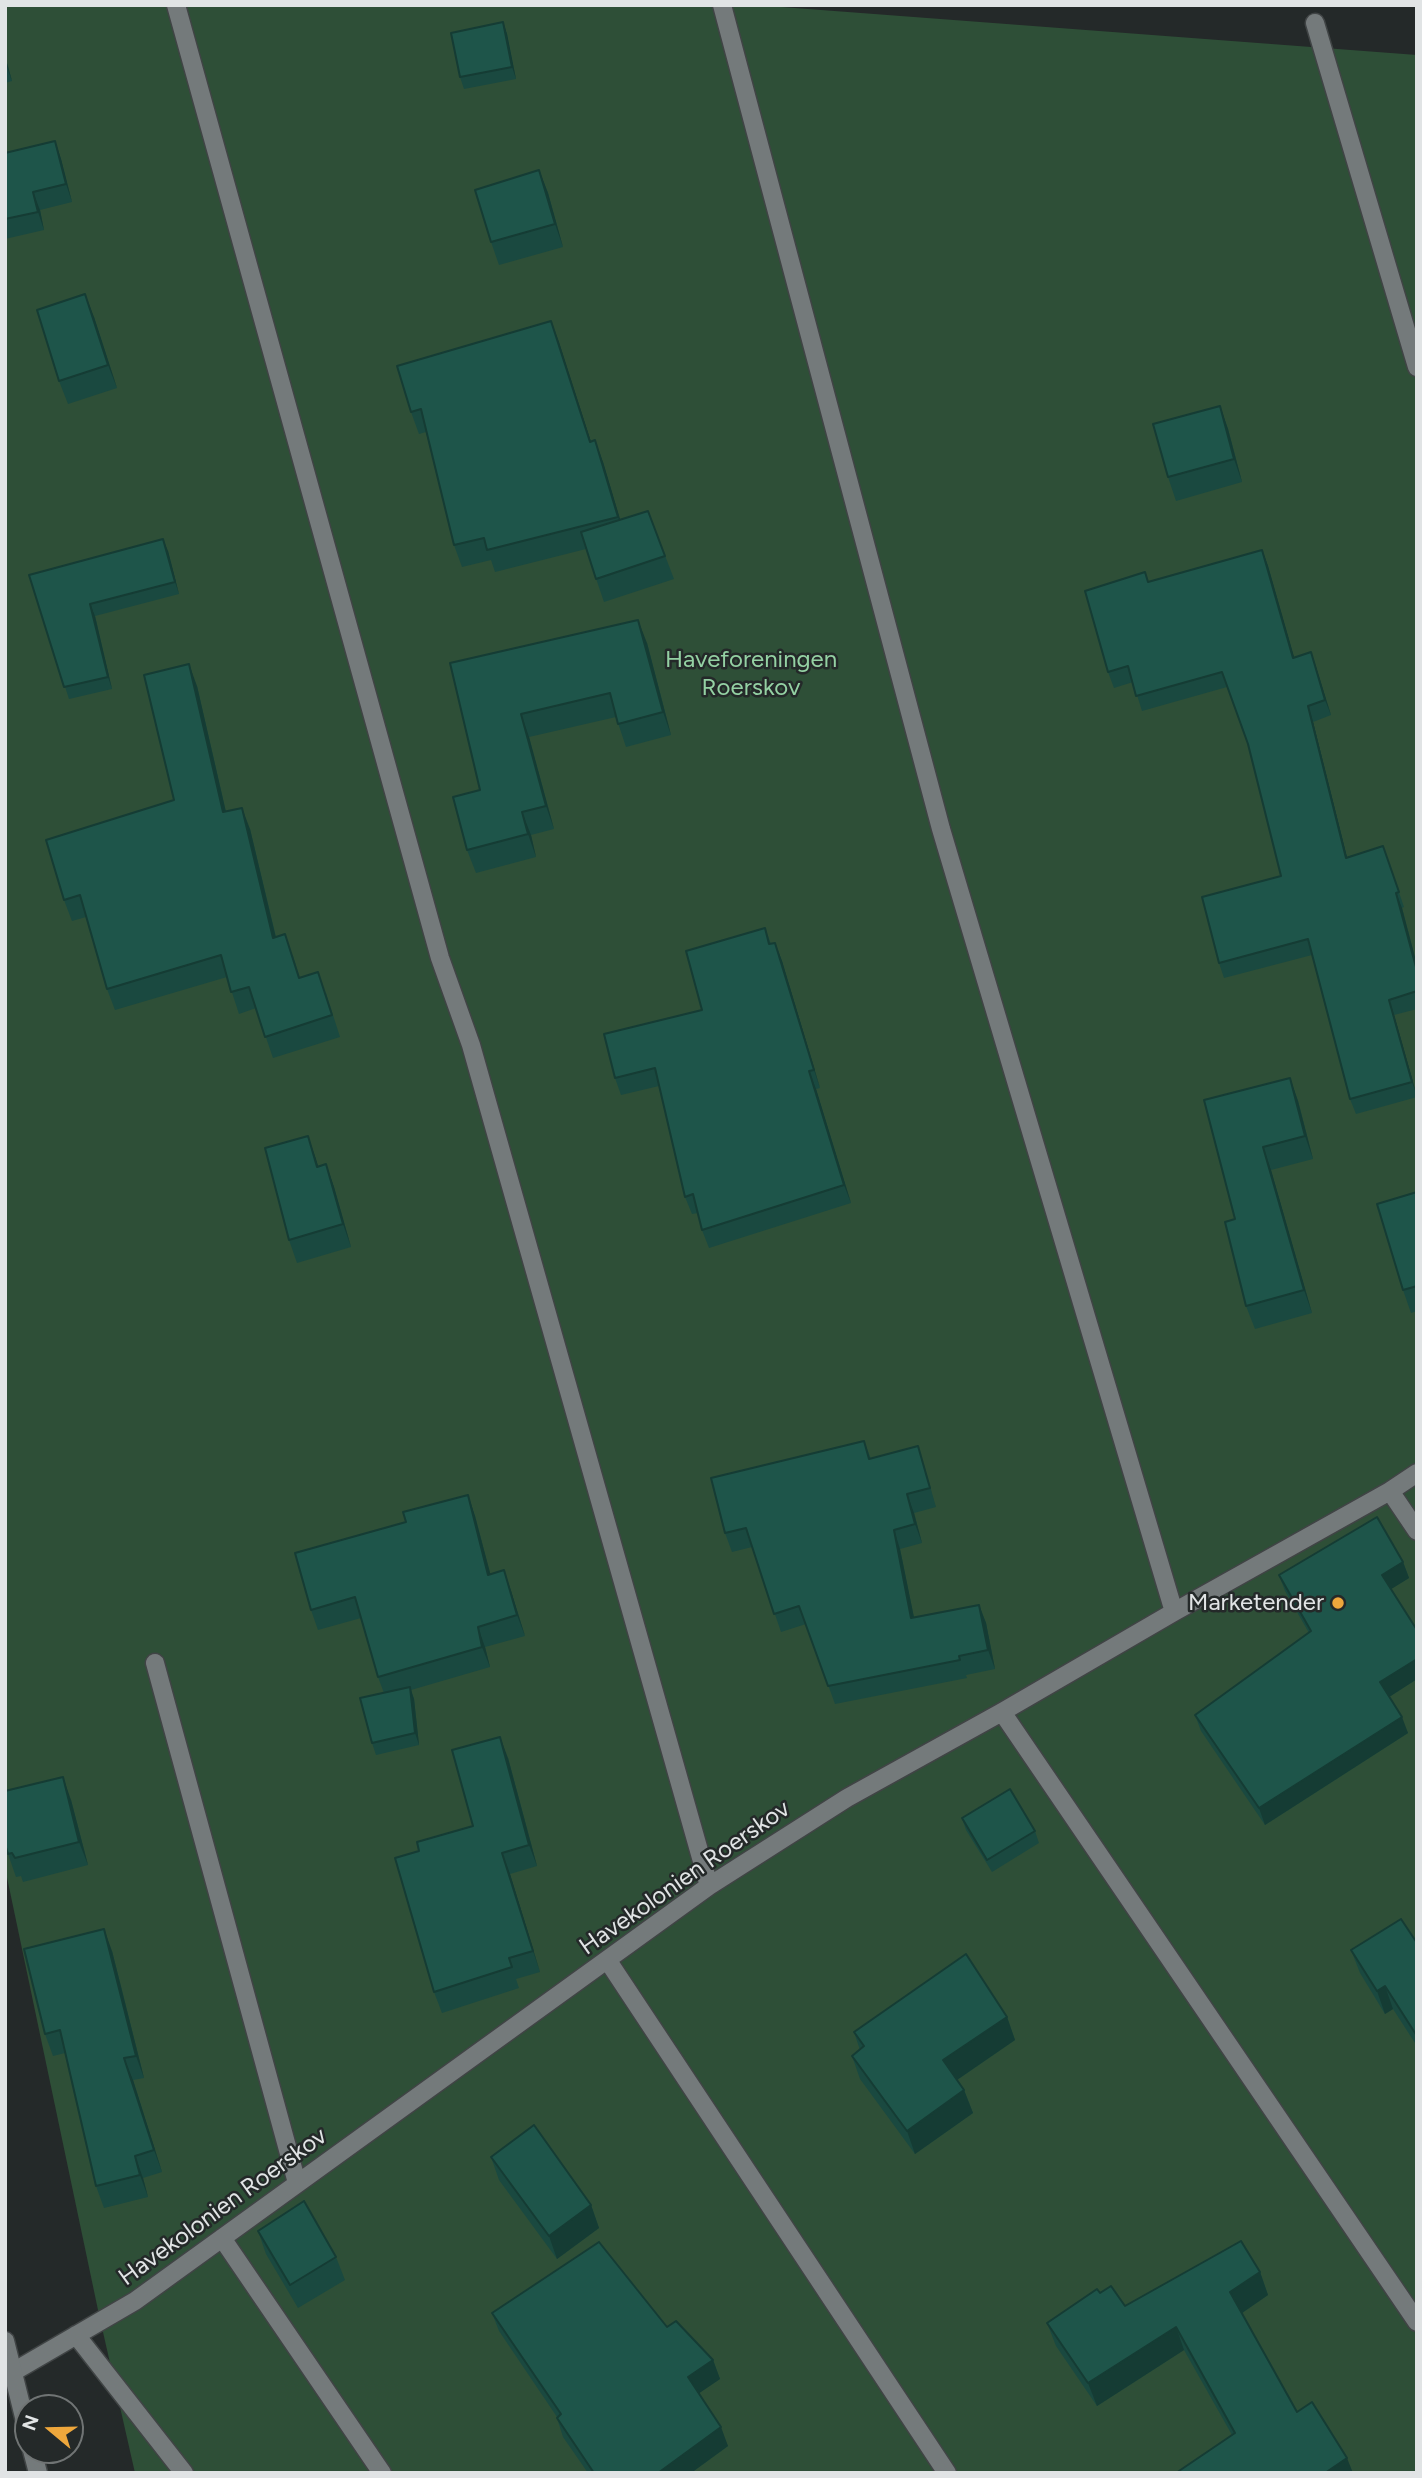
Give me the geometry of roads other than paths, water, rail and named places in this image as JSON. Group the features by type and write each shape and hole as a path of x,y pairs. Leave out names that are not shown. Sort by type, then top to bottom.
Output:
{"street":[{"path":"176,5 437,945 471,1045 709,1886"},
{"path":"722,5 941,829 1174,1612"},
{"path":"1315,23 1417,367"},
{"name":"Havekolonien Roerskov","path":"13,2372 135,2301 709,1886 847,1798 1390,1491 1417,1473"},
{"path":"1390,1491 1417,1531"},
{"path":"155,1663 297,2183"},
{"path":"1002,1712 1417,2322"},
{"path":"608,1961 947,2473"},
{"path":"222,2238 382,2473"},
{"path":"76,2335 184,2473"},
{"path":"5,2342 18,2394"}],"place":[{"name":"Marketender","path":"1338,1603"}],"park label":[{"name":"Haveforeningen Roerskov","path":"751,674"}]}
